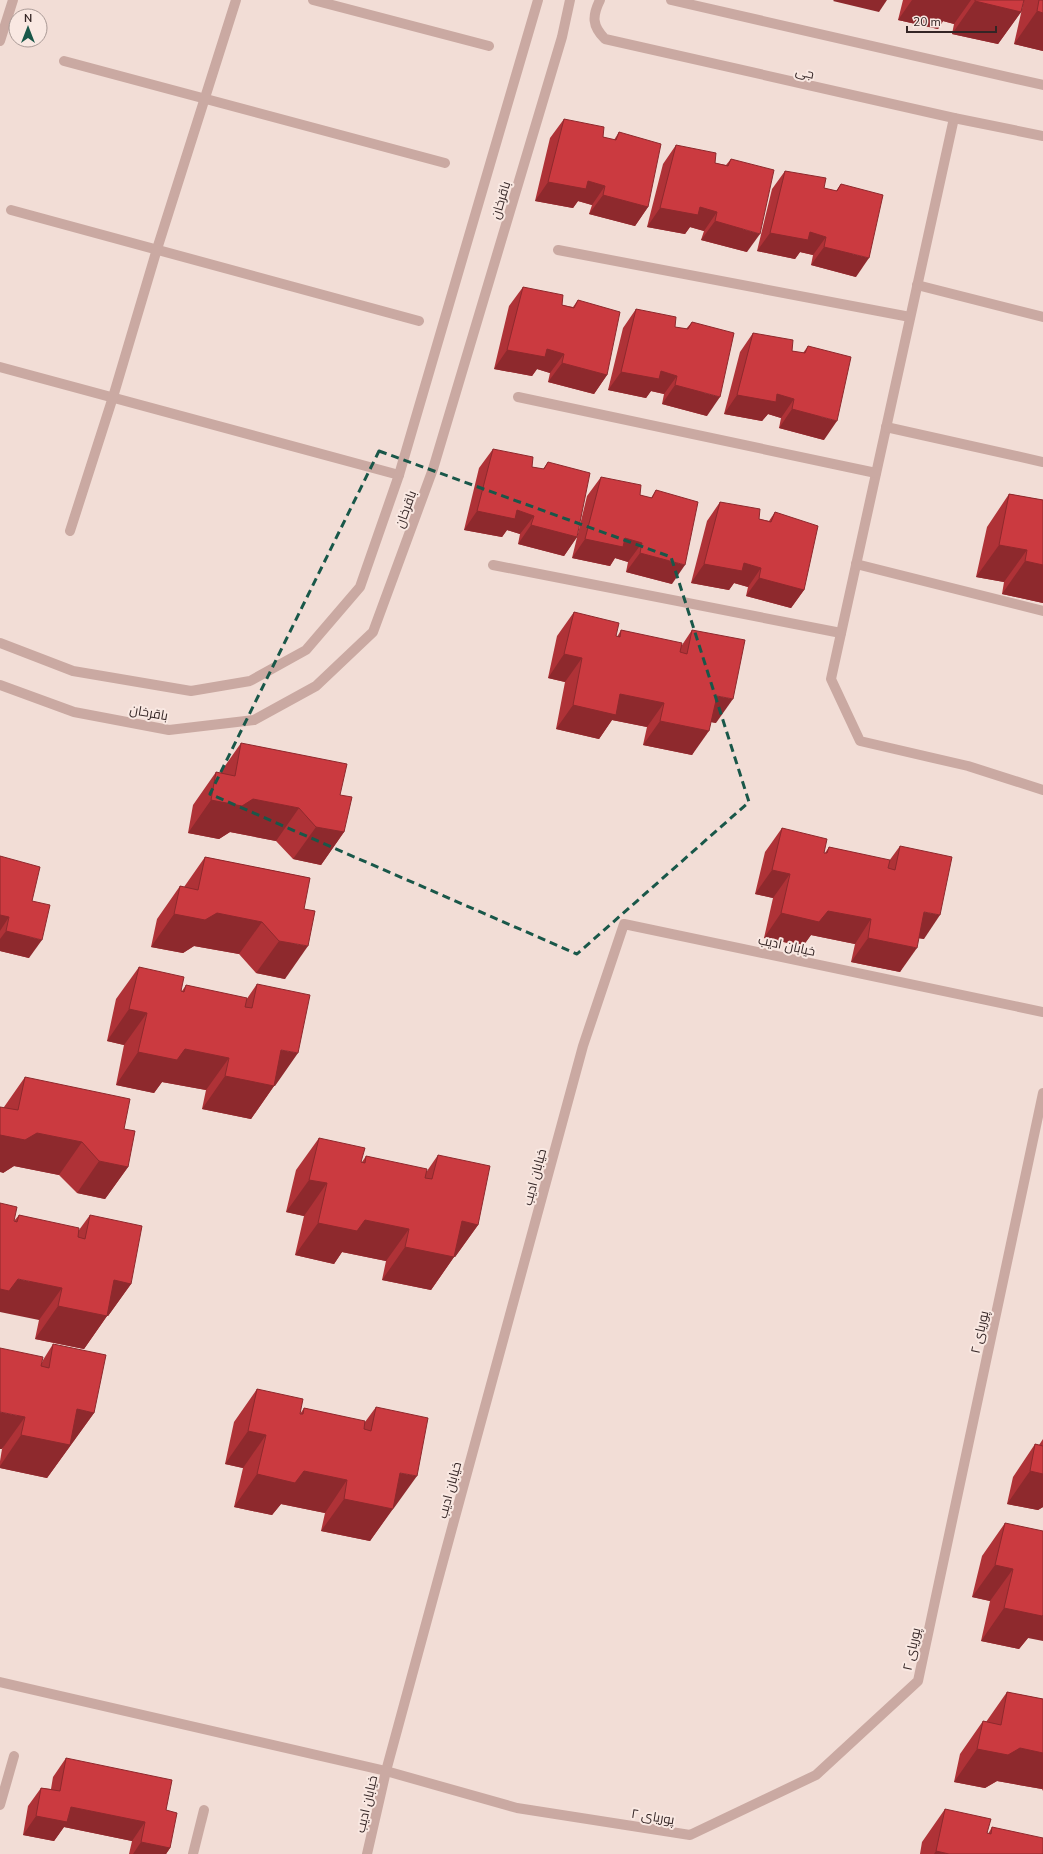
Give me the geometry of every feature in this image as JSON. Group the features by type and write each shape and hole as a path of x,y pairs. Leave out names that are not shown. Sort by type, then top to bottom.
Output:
{"street":[{"path":"0,41 13,0"},
{"path":"70,531 114,397 157,250 206,99 236,0"},
{"path":"313,0 489,46"},
{"name":"باقرخان","path":"0,643 73,672 191,691 250,681 306,650 360,587 399,475 538,0"},
{"name":"باقرخان","path":"0,685 74,712 169,730 254,720 316,686 373,632 434,469 562,37 570,0"},
{"name":"جی","path":"600,0 594,12 594,19 597,32 605,40 954,118 1043,136"},
{"path":"671,0 1043,85"},
{"path":"64,61 445,163"},
{"path":"954,118 831,679 860,742 968,766 1043,790"},
{"path":"11,210 419,322"},
{"path":"558,250 910,317"},
{"path":"917,285 1043,317"},
{"path":"0,367 399,475"},
{"path":"518,397 876,473"},
{"path":"886,427 1043,462"},
{"path":"856,564 1043,611"},
{"path":"493,565 841,633"},
{"name":"خیابان ادیب","path":"367,1854 386,1771 583,1046 624,924 1043,1012"},
{"name":"پوریای ۲","path":"0,1682 386,1771 517,1808 690,1835 816,1775 918,1681 1043,1093"},
{"path":"0,1805 14,1756"},
{"path":"193,1854 204,1810"}],"highlighted area":[{"path":"379,451 671,557 749,802 577,954 210,794"}],"building":[{"path":"975,0 1024,0 1021,12"},
{"path":"1039,0 1043,0 1043,13 1037,11"},
{"path":"564,119 604,127 603,137 616,140 619,132 661,144 648,207 603,195 605,186 588,181 586,189 548,182"},
{"path":"676,145 716,153 715,163 728,166 731,159 774,170 760,234 715,221 717,212 700,207 698,215 660,208"},
{"path":"785,171 826,178 824,188 837,191 841,184 883,195 869,258 824,247 826,237 810,232 808,240 770,233"},
{"path":"523,287 563,295 562,305 574,308 578,300 620,312 607,375 562,363 564,354 547,349 545,357 507,350"},
{"path":"636,309 676,317 675,327 688,329 692,322 734,333 720,397 675,385 677,376 661,371 659,379 621,372"},
{"path":"753,333 793,340 792,351 805,353 808,346 851,357 837,421 792,409 794,399 777,394 776,402 737,395"},
{"path":"493,449 533,457 532,467 544,469 548,462 590,473 577,537 531,525 534,516 517,510 515,519 477,511"},
{"path":"601,477 641,485 640,495 652,498 656,490 698,502 685,565 640,553 642,543 625,538 623,547 585,539"},
{"path":"1009,494 1043,500 1043,565 1025,561 1027,550 999,545"},
{"path":"720,502 760,509 759,519 771,522 775,512 818,526 804,590 759,578 761,568 744,563 742,571 704,564"},
{"path":"574,612 619,623 616,636 620,637 621,630 682,643 680,652 687,654 692,630 745,640 733,699 717,696 709,731 660,721 664,703 620,694 616,715 573,705 582,658 564,654"},
{"path":"241,743 347,764 340,795 352,797 344,832 316,827 299,808 253,799 242,806 211,800 216,772 235,776"},
{"path":"782,828 827,839 824,853 827,853 829,847 890,860 888,868 895,870 900,846 952,857 940,915 924,912 917,948 868,938 871,919 828,911 819,922 781,913 790,874 772,870"},
{"path":"0,856 40,867 32,901 50,905 42,940 6,931 9,917 0,915"},
{"path":"205,857 310,878 304,909 315,911 308,946 279,941 262,922 217,913 205,920 174,914 180,886 198,890"},
{"path":"139,967 184,977 181,991 184,992 186,985 247,998 245,1007 252,1008 257,984 310,995 298,1053 281,1050 274,1086 225,1076 229,1058 185,1049 177,1060 138,1052 147,1013 129,1009"},
{"path":"25,1077 130,1099 124,1129 135,1131 128,1167 99,1161 82,1142 37,1133 25,1140 0,1135 0,1107 18,1110"},
{"path":"319,1138 365,1148 361,1162 365,1163 366,1156 427,1169 425,1178 432,1179 438,1155 490,1166 478,1225 462,1221 454,1257 405,1247 409,1229 365,1220 357,1231 318,1223 327,1183 309,1180"},
{"path":"0,1203 17,1207 14,1221 17,1222 19,1215 79,1228 78,1237 85,1239 90,1215 142,1226 131,1284 114,1280 107,1316 58,1306 62,1288 18,1279 9,1291 0,1289"},
{"path":"53,1344 106,1355 94,1413 77,1409 70,1445 21,1435 25,1417 0,1412 0,1348 43,1357 41,1366 49,1368"},
{"path":"257,1389 303,1399 300,1414 303,1414 304,1408 365,1421 364,1429 371,1431 376,1407 428,1418 417,1476 400,1473 393,1509 344,1499 347,1480 304,1471 295,1483 257,1474 266,1435 248,1431"},
{"path":"1035,1444 1043,1446 1043,1474 1030,1471"},
{"path":"1005,1523 1043,1531 1042,1616 1004,1608 1013,1569 995,1565"},
{"path":"1007,1692 1043,1699 1043,1753 1020,1748 1008,1755 977,1749 983,1721 1001,1725"},
{"path":"66,1758 172,1780 166,1810 177,1813 170,1848 141,1842 145,1822 71,1807 67,1822 36,1816 41,1788 60,1791"},
{"path":"945,1809 991,1819 987,1833 991,1834 992,1827 1043,1838 1043,1854 949,1854 936,1851"}]}
